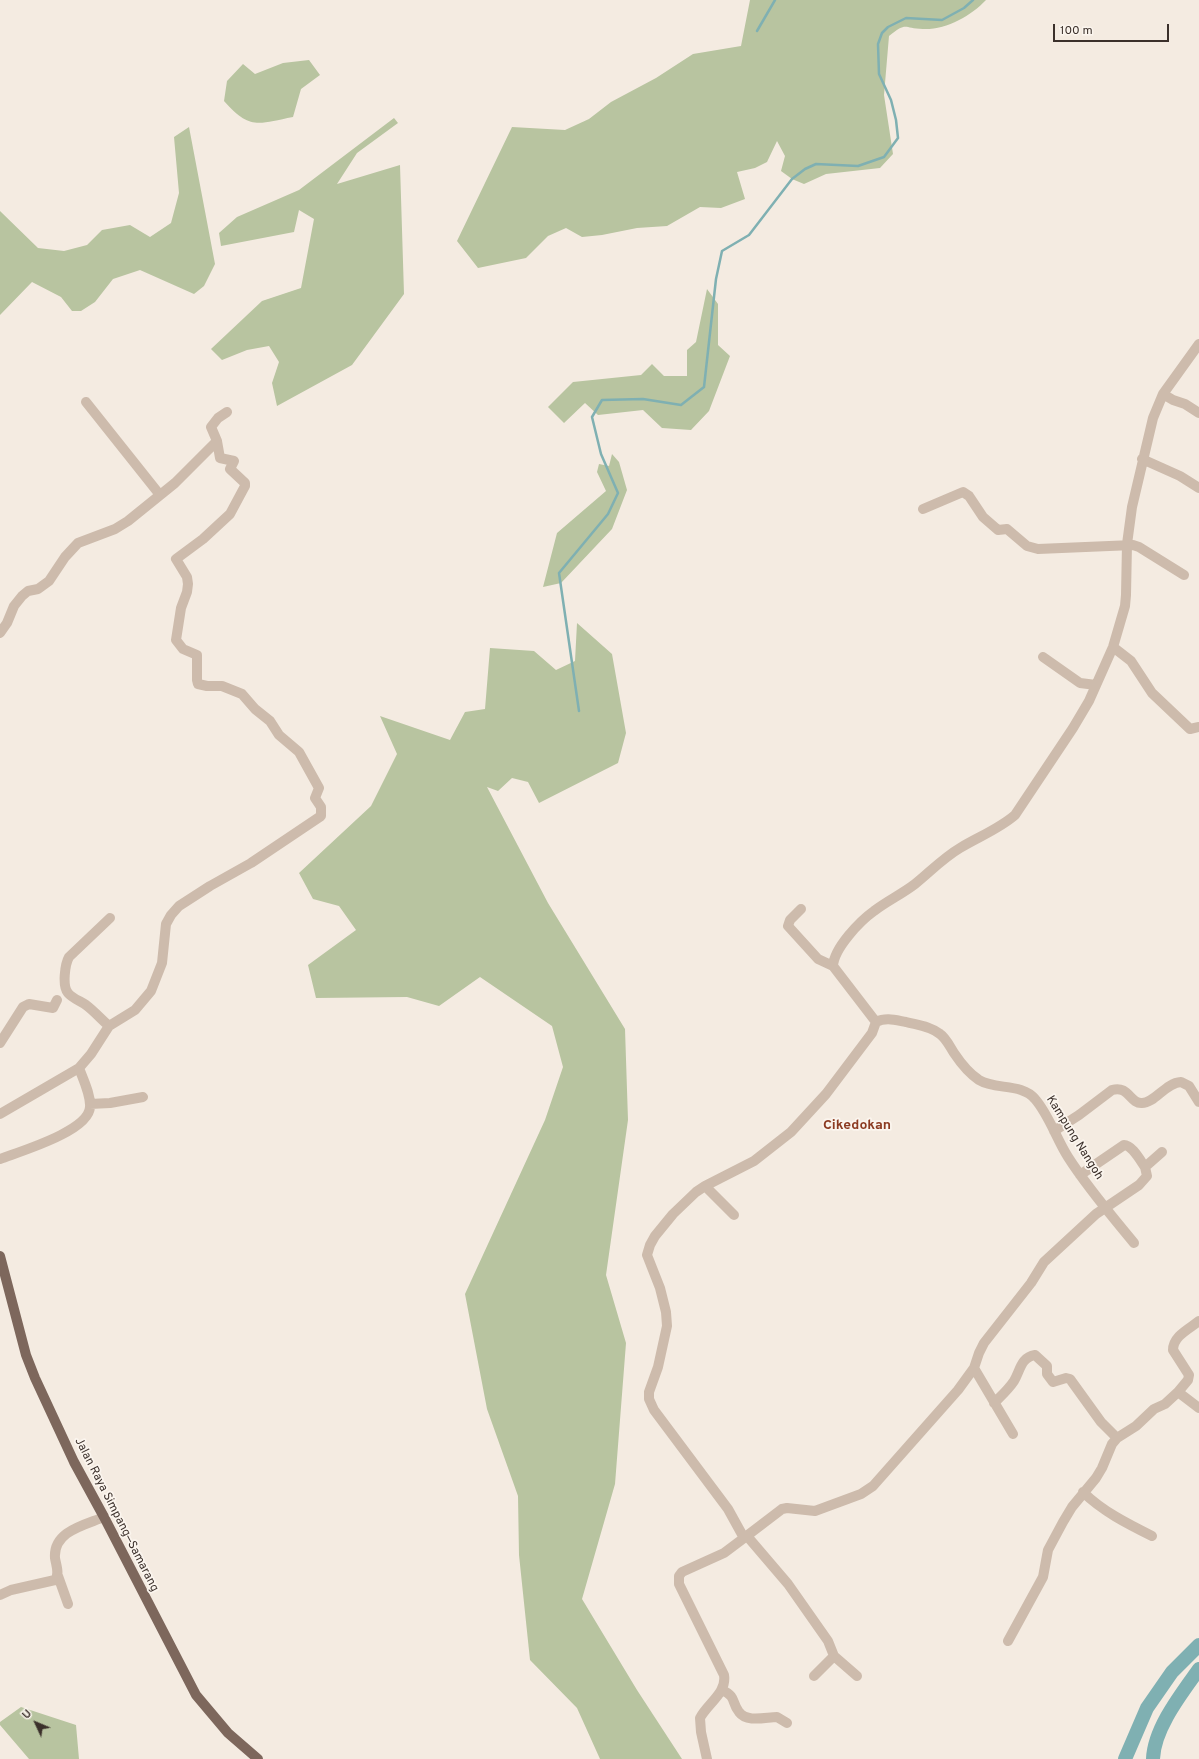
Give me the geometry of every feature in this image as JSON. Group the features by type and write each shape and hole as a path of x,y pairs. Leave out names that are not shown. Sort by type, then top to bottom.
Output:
{"main road":[{"name":"Jalan Raya Simpang—Samarang","path":"0,1256 20,1337 35,1378 74,1462 196,1695 228,1733 258,1759"}],"street":[{"path":"833,966 835,956 844,941 873,911 914,884 958,849 1015,815 1073,728 1096,685 1113,647 1126,594 1127,544 1132,507 1152,418 1164,394 1199,344"},
{"path":"1164,394 1199,413"},
{"path":"86,402 160,495"},
{"path":"0,1114 79,1068 91,1054 109,1026 135,1010 151,991 162,963 166,924 171,915 179,906 267,853 321,816 321,807 315,798 319,788 299,752 279,735 270,721 239,692 222,686 207,686 198,684 198,657 183,649 176,640 181,608 187,592 188,584 187,577 176,559 203,539 230,514 245,486 245,482 230,469 234,460 220,456 217,441 211,428 218,418 227,412"},
{"path":"0,633 14,606 22,596 28,592 38,590 49,581 65,557 78,543 121,525 175,483 217,441"},
{"path":"1142,460 1180,476 1199,488"},
{"path":"923,508 963,492 969,496 982,516 998,530 1007,529 1027,546 1032,548 1045,549 1127,544 1139,547 1184,575"},
{"path":"1113,647 1131,661 1148,689 1185,724 1191,729 1199,727"},
{"path":"1043,657 1080,683 1096,685"},
{"path":"801,909 790,920 788,926 818,959 833,966 876,1022 872,1033 810,1114 791,1132 754,1161 705,1186 673,1214 655,1236 648,1250 648,1261 660,1288 666,1312 667,1326 658,1367 649,1392 649,1399 654,1410 728,1509 746,1537 788,1584 828,1640 834,1656 857,1676"},
{"path":"109,1026 87,1006 68,993 65,973 66,963 70,957 110,918"},
{"path":"0,1043 23,1007 29,1004 50,1008 54,1007 57,1000"},
{"name":"Kampung Nangoh","path":"876,1022 892,1019 928,1028 940,1034 956,1055 980,1081 999,1087 1020,1090 1031,1095 1039,1105 1080,1175 1105,1209 1134,1243"},
{"path":"0,1159 76,1128 87,1116 90,1104 79,1068"},
{"path":"1054,1131 1079,1115 1112,1090 1118,1088 1122,1089 1138,1102 1142,1103 1148,1101 1167,1086 1181,1082 1189,1086 1199,1102"},
{"path":"90,1104 110,1103 143,1098"},
{"path":"707,1759 701,1732 700,1718 722,1690 724,1675 679,1584 679,1578 682,1572 724,1553 782,1509 787,1508 815,1511 861,1494 873,1486 958,1390 974,1368 984,1343 1032,1283 1044,1262 1096,1214 1144,1180 1147,1176 1145,1167 1128,1145 1124,1145 1080,1175"},
{"path":"1145,1167 1162,1152"},
{"path":"705,1186 734,1215"},
{"path":"1008,1641 1043,1577 1048,1550 1063,1522 1083,1492 1096,1478 1112,1444 1117,1438 1136,1426 1156,1407 1165,1404 1188,1380 1189,1375 1174,1354 1173,1345 1176,1338 1199,1321"},
{"path":"994,1403 1014,1381 1024,1360 1035,1355 1047,1366 1048,1374 1053,1382 1066,1378 1070,1380 1101,1422 1117,1438"},
{"path":"974,1368 1013,1434"},
{"path":"1178,1392 1199,1408"},
{"path":"1083,1492 1103,1508 1132,1526 1152,1536"},
{"path":"68,1604 58,1576 55,1552 61,1538 71,1530 102,1513"},
{"path":"0,1595 24,1586 51,1582 58,1576"},
{"path":"814,1676 834,1656"},
{"path":"722,1690 732,1698 739,1712 744,1715 764,1719 778,1717 787,1723"}],"green space":[{"path":"750,0 986,0 958,21 932,29 903,27 889,36 884,95 893,154 880,168 826,174 804,184 792,179 781,171 785,156 777,141 767,162 755,168 737,172 745,199 721,208 700,207 667,226 637,228 602,235 582,237 566,228 548,236 526,258 478,268 457,241 512,127 565,130 589,119 611,102 656,78 693,54 741,46"},
{"path":"309,60 320,75 301,89 293,117 262,123 248,121 241,117 224,101 227,81 243,64 255,74 283,63"},
{"path":"394,118 398,123 357,153 337,184 400,165 404,294 352,365 277,406 272,383 279,362 269,346 247,350 222,360 211,349 262,301 301,288 314,219 299,210 294,232 221,246 219,233 237,217 299,190"},
{"path":"189,127 215,264 204,286 194,294 140,270 113,279 95,302 81,311 72,311 61,297 32,282 0,315 0,211 38,248 64,251 87,245 102,230 130,225 150,237 171,223 179,193 174,137"},
{"path":"707,289 718,304 718,345 730,356 709,411 691,430 662,428 643,410 598,415 585,403 564,423 548,407 573,382 641,375 652,364 664,376 687,376 687,350 696,342"},
{"path":"612,454 619,462 627,490 612,529 561,583 543,587 557,533 606,491 597,472 599,464 609,466"},
{"path":"577,623 612,654 626,733 618,763 539,803 528,782 512,778 498,791 487,787 548,903 625,1029 628,1120 606,1275 626,1343 615,1484 582,1599 637,1690 682,1759 600,1759 577,1708 530,1660 519,1555 518,1496 487,1409 465,1294 545,1120 563,1067 552,1026 480,977 439,1006 407,997 316,998 308,965 356,930 339,906 313,899 299,873 371,806 397,754 380,716 450,740 465,712 485,709 490,648 534,651 556,670 575,661"},
{"path":"21,1707 76,1725 79,1759 29,1759 0,1725 0,1722"}],"waterway":[{"path":"757,31 775,0"},
{"path":"579,711 559,573 608,514 618,493 601,454 592,417 602,400 643,399 681,405 704,387 716,279 722,251 749,235 792,179 805,169 816,164 858,166 884,157 898,138 896,120 891,100 879,74 878,44 882,33 888,27 906,18 942,20 964,8 973,0"},
{"path":"1125,1759 1147,1708 1172,1672 1199,1645"},
{"path":"1153,1759 1158,1735 1170,1711 1199,1669"}],"district":[{"name":"Cikedokan","path":"857,1126"}]}
